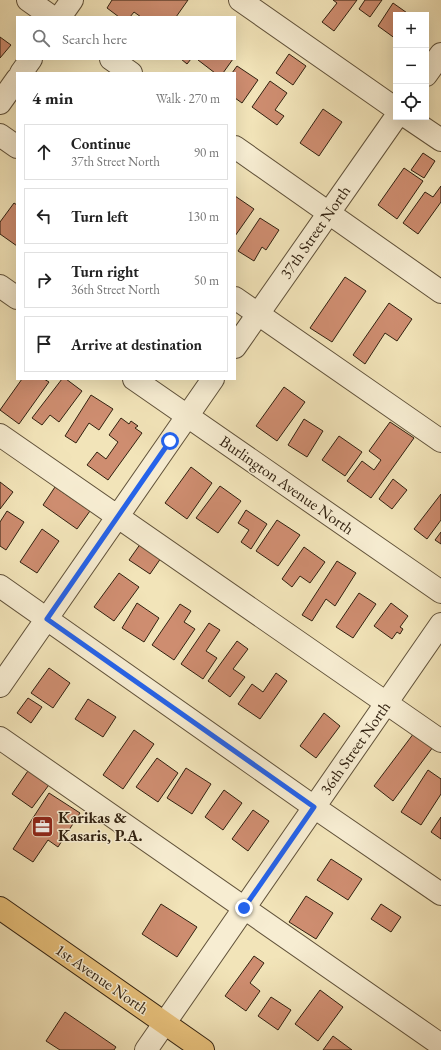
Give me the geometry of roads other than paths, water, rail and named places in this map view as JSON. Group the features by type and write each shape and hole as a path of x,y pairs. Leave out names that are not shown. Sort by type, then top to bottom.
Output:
{"main road":[{"name":"1st Avenue North","path":"0,908 203,1050"}],"street":[{"path":"28,0 51,16"},
{"path":"61,16 72,0"},
{"path":"240,0 393,107"},
{"path":"429,71 441,54"},
{"path":"22,72 30,60"},
{"path":"112,60 130,72"},
{"path":"0,103 16,80"},
{"name":"37th Street North","path":"236,346 394,120"},
{"path":"411,120 441,140"},
{"path":"0,135 16,146"},
{"path":"236,148 441,292"},
{"path":"0,286 16,297"},
{"path":"236,299 441,441"},
{"name":"Burlington Avenue North","path":"135,380 441,592"},
{"path":"0,686 212,380"},
{"path":"0,435 441,741"},
{"path":"0,586 314,807 441,894"},
{"name":"36th Street North","path":"146,1050 441,624"},
{"path":"0,738 441,1045"}],"place":[{"name":"Karikas & Kasaris, P.A.","path":"42,826"}]}
